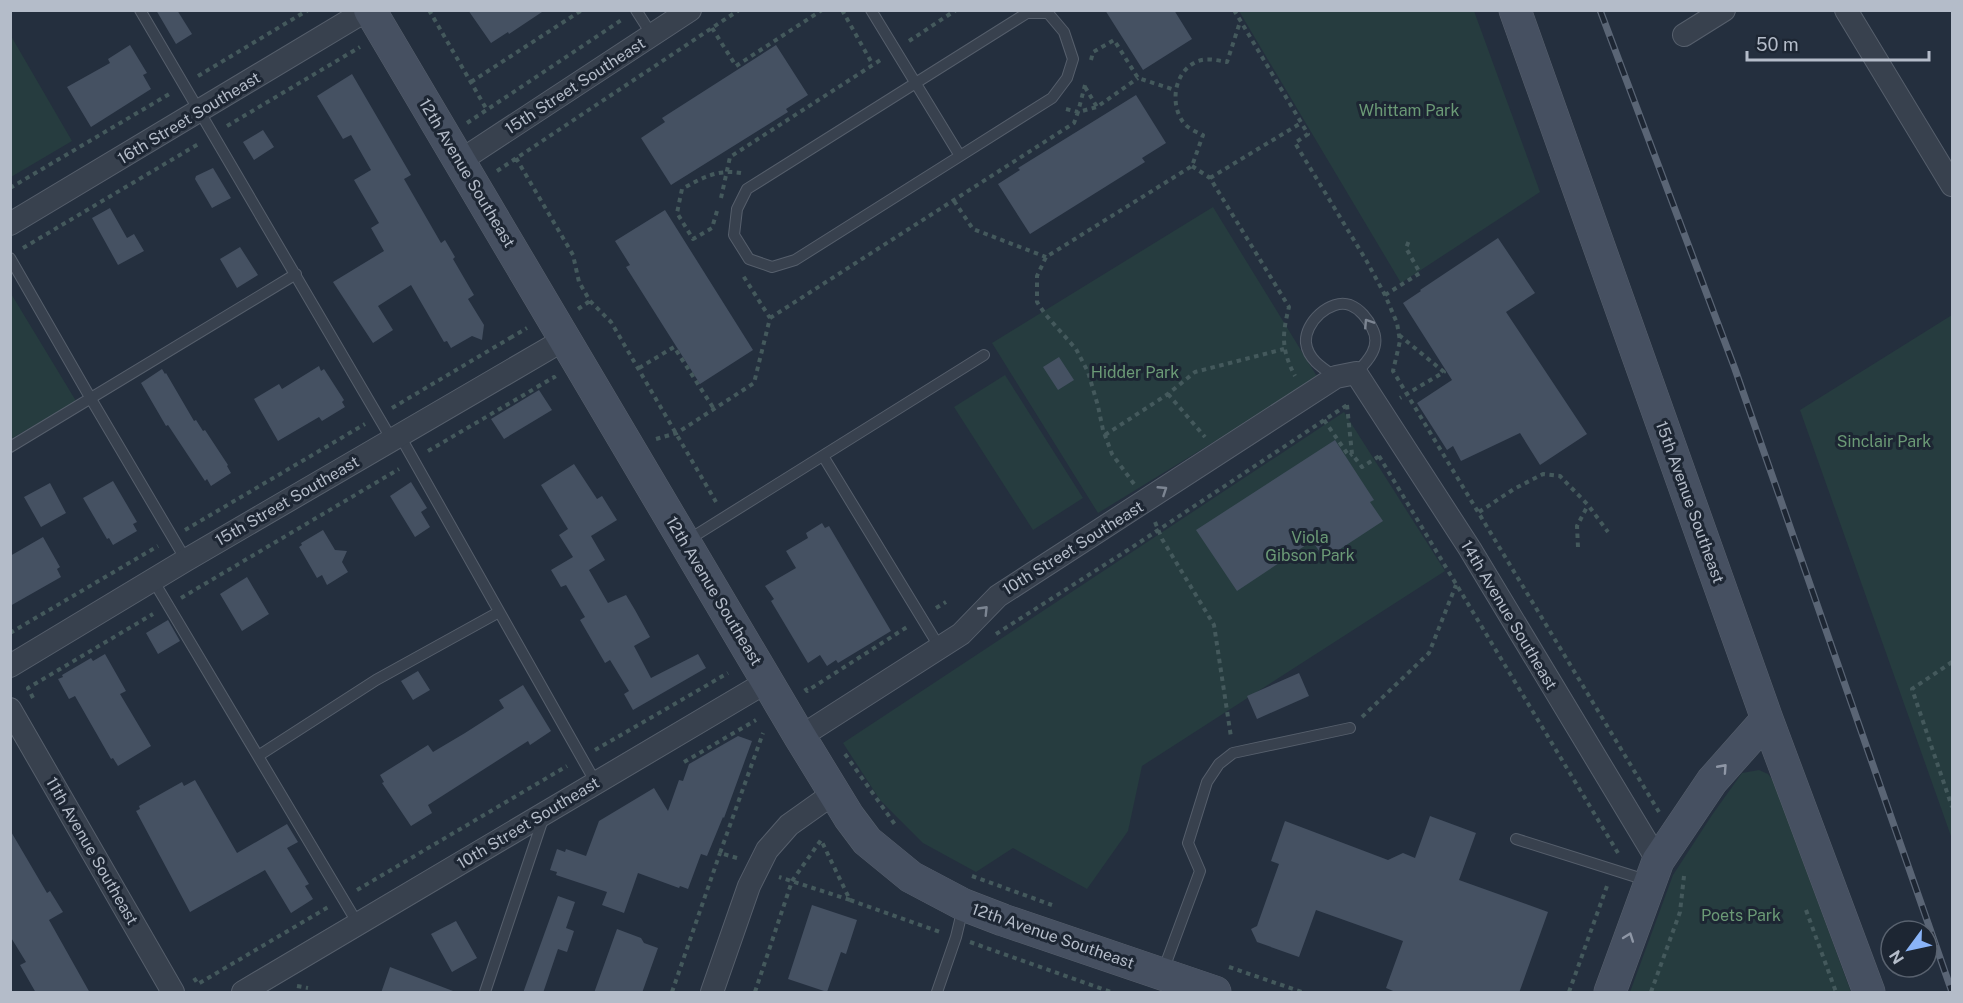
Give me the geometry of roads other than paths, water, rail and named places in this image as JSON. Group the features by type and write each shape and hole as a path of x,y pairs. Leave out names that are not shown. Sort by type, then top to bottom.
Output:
{"main road":[{"name":"12th Avenue Southeast","path":"369,10 800,737 867,841 911,877 964,905 1166,981 1221,979"},
{"name":"15th Avenue Southeast","path":"1515,10 1767,719 1869,993"},
{"path":"1610,993 1664,873 1712,781 1767,719"}],"street":[{"name":"16th Street Southeast","path":"10,224 369,10"},
{"path":"1684,35 1724,10"},
{"path":"1846,10 1953,185"},
{"name":"15th Street Southeast","path":"460,161 652,35 698,15"},
{"name":"15th Street Southeast","path":"10,666 186,560 565,339"},
{"name":"10th Street Southeast","path":"800,737 961,634 998,596 1346,375"},
{"name":"14th Avenue Southeast","path":"1346,375 1470,549 1664,873"},
{"name":"10th Street Southeast","path":"243,993 768,681"},
{"name":"11th Avenue Southeast","path":"10,709 173,993"},
{"path":"712,993 749,886 767,850 789,825 834,793"},
{"path":"279,993 289,966"}],"lane":[{"path":"140,10 378,416 414,460 596,783"},
{"path":"871,10 960,156"},
{"path":"636,11 652,35"},
{"path":"1027,13 1048,13 1064,32 1073,59 1067,78 1052,98 795,260 772,267 749,259 734,235 737,209 747,189 915,84 1027,13"},
{"path":"10,258 186,560"},
{"path":"10,447 296,274"},
{"path":"1348,304 1361,311 1374,330 1375,342 1371,358 1346,375 1321,368 1311,356 1306,343 1310,325 1322,312 1337,305 1348,304"},
{"path":"685,542 984,355"},
{"path":"823,456 940,648"},
{"path":"153,580 358,924"},
{"path":"258,756 376,680 499,612"},
{"path":"1166,981 1200,871 1188,843 1207,782 1219,764 1233,753 1350,728"},
{"path":"485,993 545,813"},
{"path":"1516,839 1612,870 1664,873"},
{"path":"937,993 964,905"}],"railway":[{"path":"1600,10 1735,369 1952,992"}],"park label":[{"name":"Whittam Park","path":"1409,110"},
{"name":"Hidder Park","path":"1135,372"},
{"name":"Sinclair Park","path":"1884,441"},
{"name":"Viola Gibson Park","path":"1310,546"},
{"name":"Poets Park","path":"1741,915"}]}
